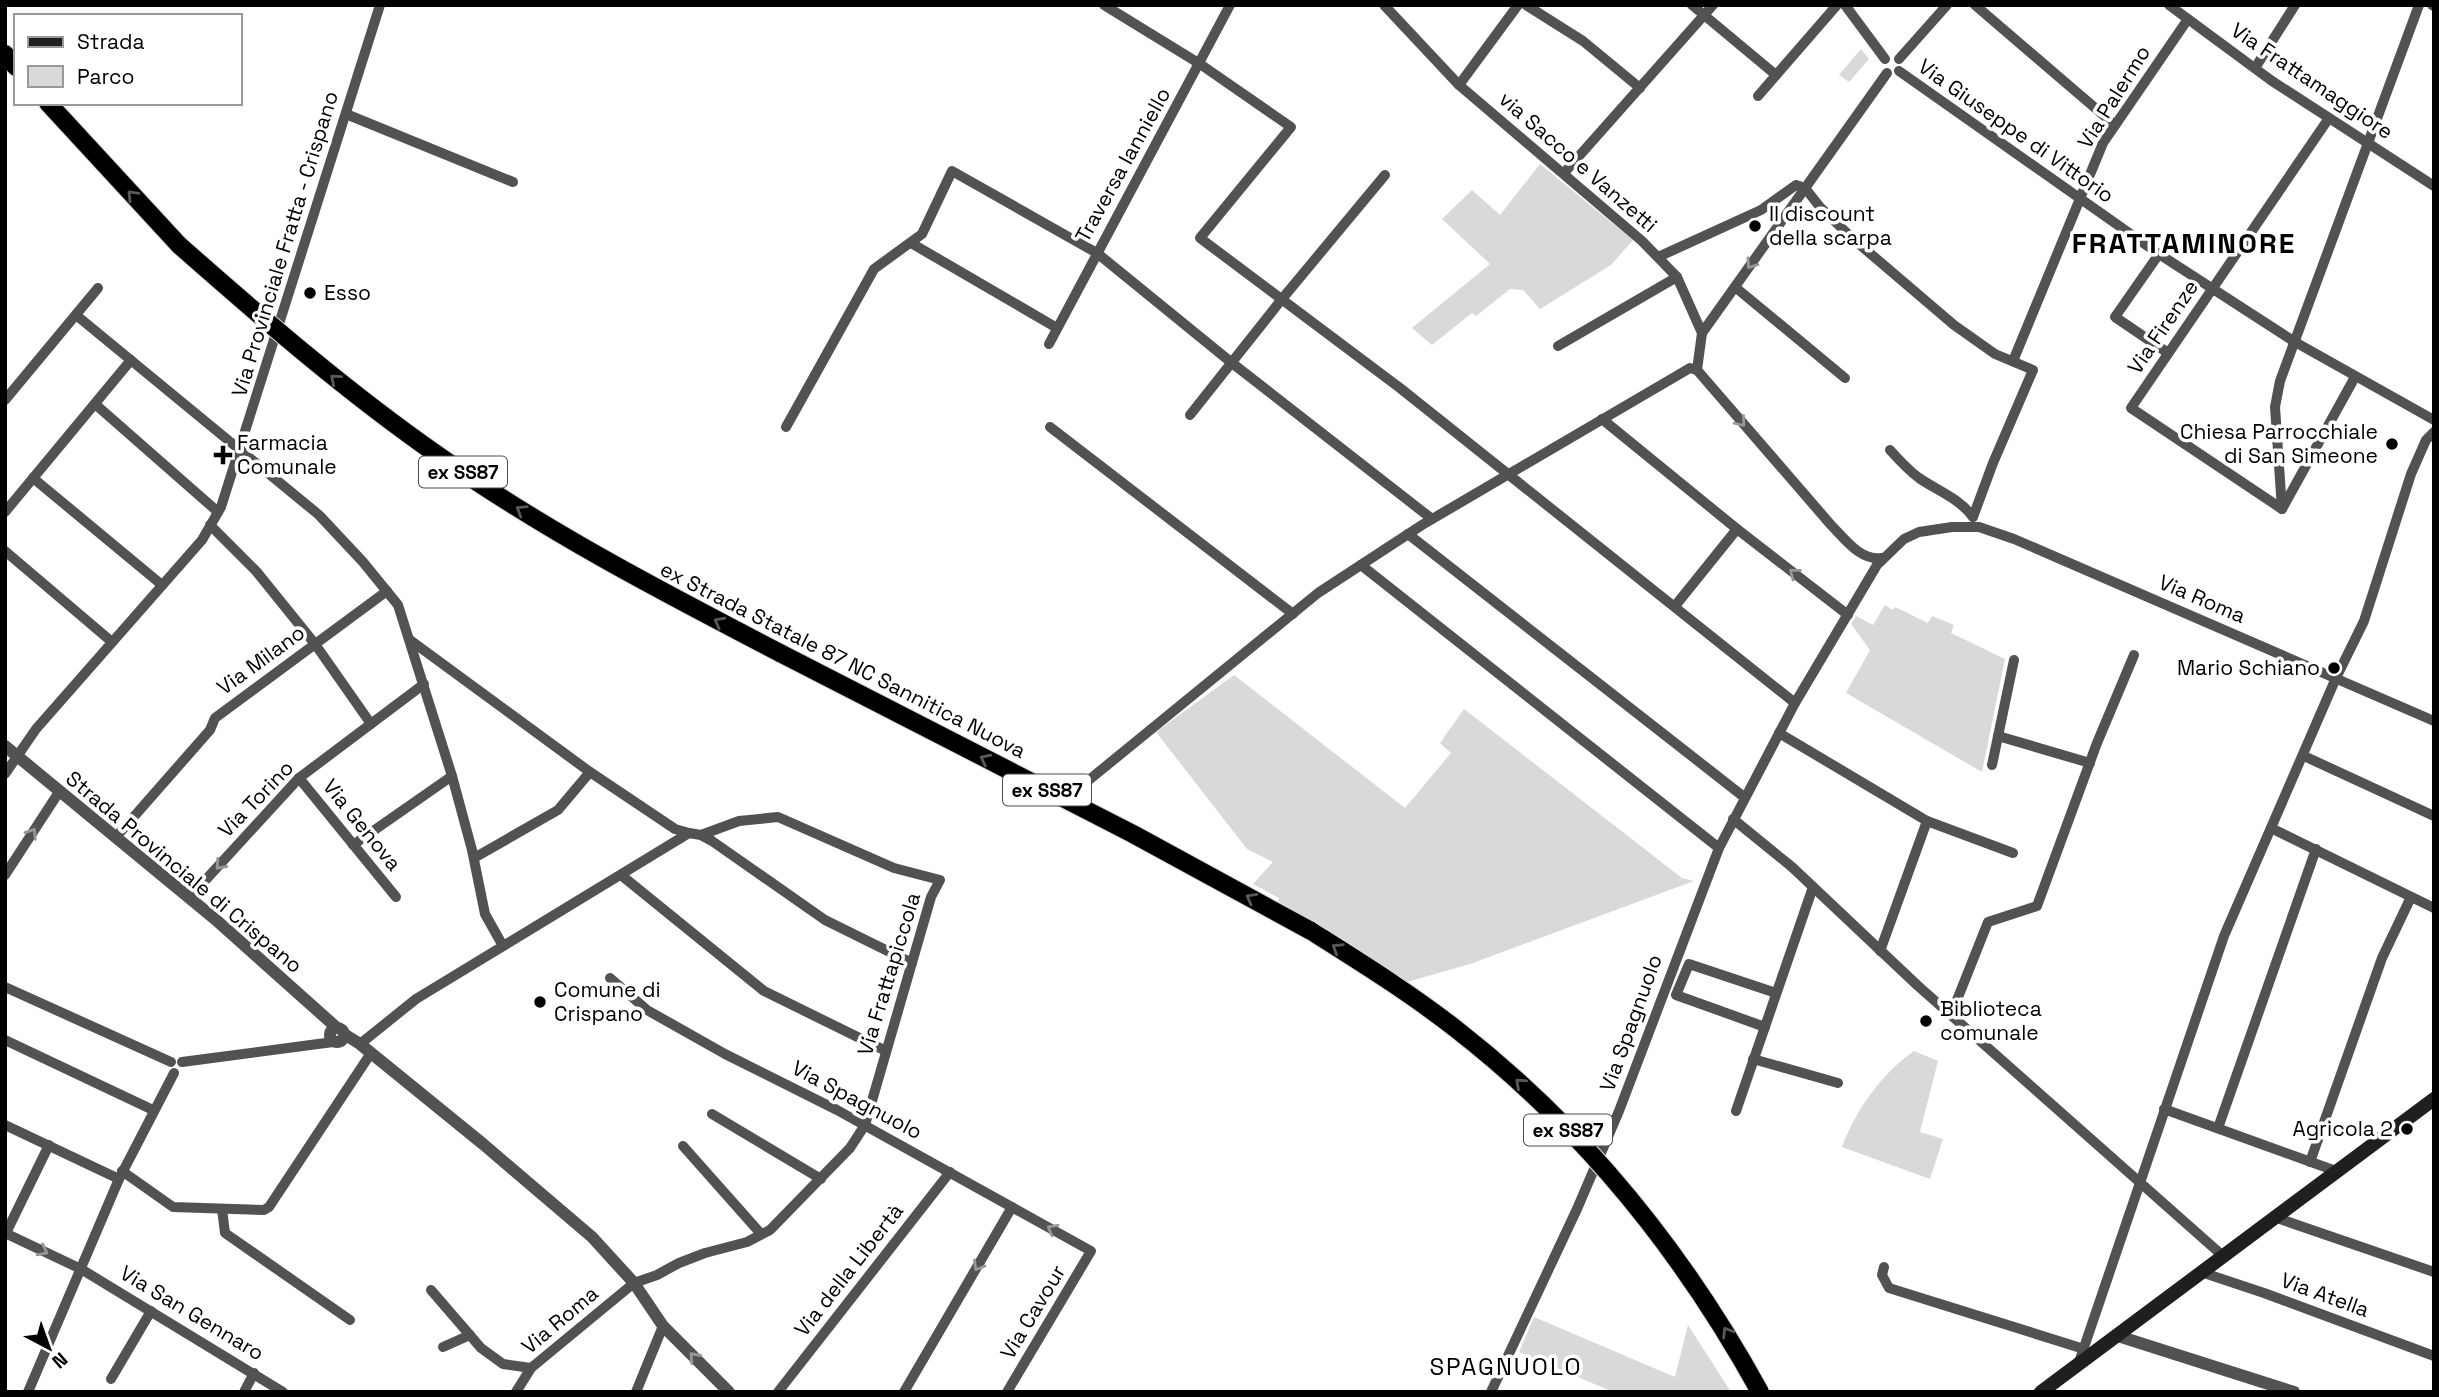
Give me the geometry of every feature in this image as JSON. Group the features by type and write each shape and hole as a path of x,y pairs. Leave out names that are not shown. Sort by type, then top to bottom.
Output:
{"highway":[{"name":"ex Strada Statale 87 NC Sannitica Nuova","path":"50,105 179,244 266,321 349,391 521,511 634,577 1133,834 1311,931 1455,1028 1523,1085 1581,1144 1668,1245 1704,1296 1760,1392"}],"main road":[{"path":"2041,1392 2434,1099"}],"street":[{"name":"Via Provinciale Fratta - Crispano","path":"5,774 36,729 202,540 218,512 380,5"},
{"path":"1104,5 1200,64 1291,127 1200,238 1507,474 1796,703"},
{"name":"Traversa Ianniello","path":"1049,344 1230,5"},
{"name":"via Sacco e Vanzetti","path":"1384,5 1459,85 1564,173 1678,277 1702,333"},
{"path":"1459,85 1518,5"},
{"path":"1526,5 1583,41 1640,88"},
{"path":"1692,5 1776,75"},
{"path":"1564,173 1713,5"},
{"path":"1758,96 1837,5"},
{"path":"1845,5 1885,59 1883,68 1886,73"},
{"path":"1975,5 2115,125"},
{"name":"Via Frattamaggiore","path":"2169,5 2255,68 2434,186"},
{"path":"2255,68 2295,5"},
{"path":"2282,509 2275,407 2280,381 2419,5"},
{"path":"1899,59 1945,6"},
{"name":"Via Palermo","path":"2013,361 2103,143 2188,19"},
{"path":"1885,59 1893,55 1899,59 1901,66 1899,71 1893,74 1886,73"},
{"name":"Via Giuseppe di Vittorio","path":"1899,71 2159,254 2295,342 2434,420"},
{"path":"1697,370 1702,333 1886,73"},
{"path":"346,114 513,182"},
{"name":"Via Firenze","path":"2282,509 2131,408 2329,118"},
{"path":"786,427 874,269 922,233 952,171 1097,253 1232,363 1432,519"},
{"path":"1190,415 1385,175"},
{"path":"1658,257 1769,205 1796,185 1805,188 1852,238 1954,325 1995,354 2033,370 1989,473 1973,522"},
{"path":"1769,205 1784,217"},
{"path":"911,243 1057,328"},
{"path":"2159,254 2115,317 2168,353"},
{"path":"1558,346 1678,277"},
{"path":"5,400 98,288"},
{"path":"1735,288 1845,378"},
{"path":"76,315 319,515 398,605 452,776 474,858 485,914 503,946"},
{"path":"5,512 131,360"},
{"path":"1084,784 1318,593 1432,519 1690,368 1697,370 1831,525 1861,554 1875,559 1882,558"},
{"path":"2282,509 2355,377"},
{"path":"95,404 218,512"},
{"path":"1602,419 1737,529 1848,614"},
{"path":"1050,427 1293,614"},
{"path":"2078,1365 2224,936 2336,678 2364,621 2411,474 2426,440 2434,432"},
{"path":"1891,450 1905,467 1921,479 1964,504 1973,522"},
{"path":"33,478 162,585"},
{"name":"Via Roma","path":"1882,558 1904,539 1919,531 1973,522 2434,721"},
{"path":"211,525 256,571 315,644 371,724"},
{"path":"1675,606 1737,529"},
{"path":"1408,534 1744,797"},
{"path":"5,551 112,642"},
{"name":"Via Spagnuolo","path":"1491,1392 1577,1209 1619,1111 1719,848 1779,733 1882,558"},
{"path":"1361,565 1719,848"},
{"name":"Via Milano","path":"116,837 210,730 215,718 387,591"},
{"path":"410,640 590,772 675,830 695,834 825,920 912,963"},
{"path":"1951,1015 1988,922 2037,906 2090,763 2134,655"},
{"path":"1992,765 2014,660"},
{"name":"Via Torino","path":"189,898 299,778 424,684"},
{"path":"1779,733 1927,821 2013,853"},
{"path":"1998,736 2090,763"},
{"name":"Strada Provinciale di Crispano","path":"5,746 189,898 338,1034 372,1053 592,1237 634,1283 663,1326 727,1390"},
{"path":"2304,756 2434,816"},
{"path":"474,858 558,810 590,772"},
{"path":"353,845 452,776"},
{"name":"Via Genova","path":"299,778 396,897"},
{"path":"5,875 59,792"},
{"name":"Via Frattapiccola","path":"634,1283 679,1263 747,1242 761,1234 786,1215 850,1148 864,1125 931,897 940,880 894,868 778,817 739,821 695,834"},
{"path":"1733,819 1792,867 1880,951 2223,1256"},
{"path":"1880,951 1927,821"},
{"path":"2272,828 2434,908"},
{"path":"360,1044 416,999 621,875 695,834"},
{"path":"2218,1128 2316,849"},
{"path":"621,875 764,991 886,1051"},
{"path":"1736,1111 1813,887"},
{"path":"2310,1162 2382,958 2411,897"},
{"path":"1765,1027 1676,995 1689,964 1776,993"},
{"name":"Via Spagnuolo","path":"610,978 647,1010 725,1054 864,1125 1091,1251"},
{"path":"5,987 176,1065 338,1034"},
{"path":"5,1040 153,1110"},
{"path":"5,1125 120,1175 173,1207 264,1210 269,1207 372,1053"},
{"path":"1754,1059 1838,1083"},
{"path":"28,1392 120,1175 176,1065"},
{"path":"2164,1109 2336,1171"},
{"path":"712,1114 821,1179"},
{"path":"6,1234 48,1145"},
{"path":"683,1146 761,1234"},
{"name":"Via della Libertà","path":"778,1392 950,1172"},
{"path":"904,1392 1013,1207"},
{"path":"222,1209 225,1233 350,1320"},
{"path":"2274,1217 2434,1272"},
{"name":"Via San Gennaro","path":"6,1234 81,1269 283,1392"},
{"name":"Via Cavour","path":"1007,1392 1091,1251"},
{"path":"1884,1267 1882,1275 1889,1288 2084,1349"},
{"name":"Via Atella","path":"2201,1272 2434,1356"},
{"name":"Via Roma","path":"516,1392 531,1368 634,1283"},
{"path":"431,1290 481,1348 503,1364 531,1368"},
{"path":"111,1379 151,1311"},
{"path":"636,1392 663,1326"},
{"path":"443,1347 470,1335"},
{"path":"2118,1336 2294,1392"},
{"path":"244,1392 254,1373"}],"green space":[{"path":"1861,49 1869,59 1849,82 1839,75"},
{"path":"1540,164 1633,240 1611,265 1540,309 1523,290 1510,289 1476,316 1472,313 1432,345 1412,328 1490,264 1442,219 1472,190 1500,215"},
{"path":"1885,605 1928,623 1932,616 1954,625 1951,633 2005,659 1982,772 1846,693 1870,650 1851,624 1856,616 1873,625"},
{"path":"1234,675 1405,808 1451,753 1440,743 1464,709 1682,878 1694,881 1470,964 1407,982 1277,903 1279,898 1253,884 1273,862 1247,849 1156,732"},
{"path":"1914,1051 1938,1061 1920,1132 1943,1139 1930,1179 1842,1147 1862,1106 1880,1082"},
{"path":"1534,1317 1675,1377 1688,1325 1731,1392 1613,1392 1519,1352"}],"place":[{"name":"Il discount della scarpa","path":"1755,226"},
{"name":"Esso","path":"310,293"},
{"name":"Chiesa Parrocchiale di San Simeone","path":"2392,444"},
{"name":"Farmacia Comunale","path":"223,455"},
{"name":"Mario Schiano","path":"2334,668"},
{"name":"Comune di Crispano","path":"540,1002"},
{"name":"Biblioteca comunale","path":"1926,1021"},
{"name":"Agricola 2","path":"2407,1129"}],"district":[{"name":"FRATTAMINORE","path":"2184,243"},
{"name":"SPAGNUOLO","path":"1506,1367"}]}
